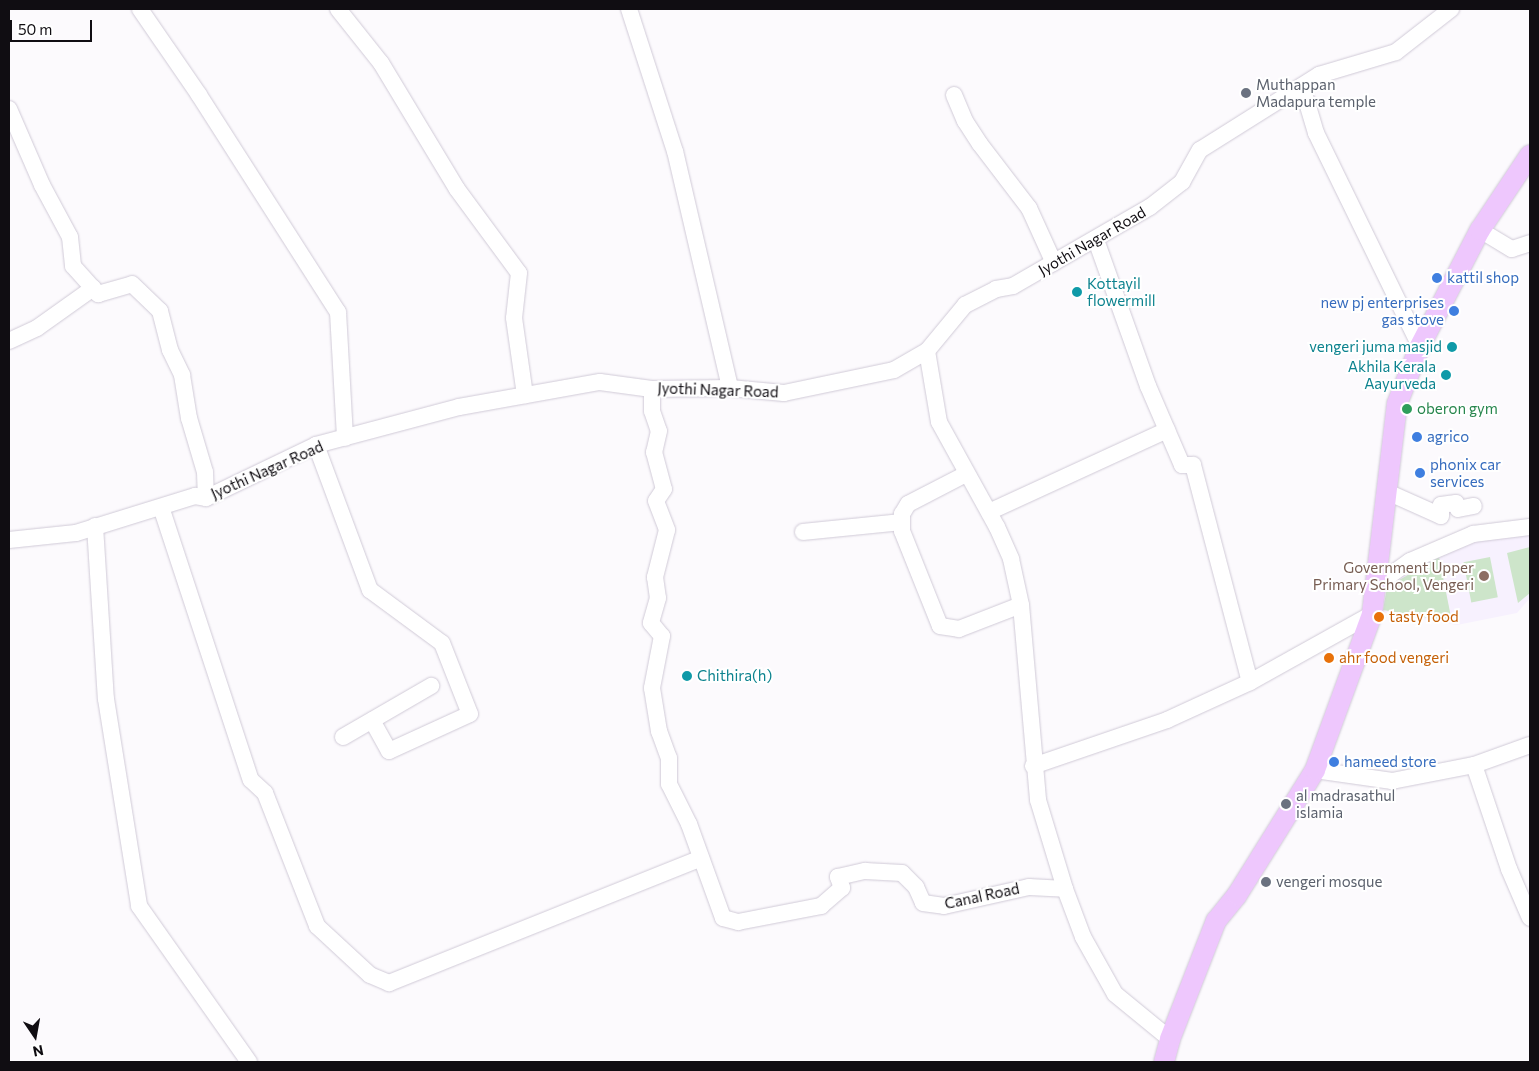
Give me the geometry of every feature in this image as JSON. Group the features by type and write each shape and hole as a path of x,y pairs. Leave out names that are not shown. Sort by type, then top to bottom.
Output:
{"main road":[{"path":"1164,1062 1170,1039 1216,921 1237,895 1315,770 1372,614 1385,491 1397,404 1420,346 1480,230 1530,156"}],"street":[{"path":"140,9 199,94 338,312 345,438"},
{"path":"338,9 380,62 457,189 519,272 514,318 525,395"},
{"path":"629,9 675,151 730,388"},
{"name":"Jyothi Nagar Road","path":"9,540 76,533 195,496 206,498 316,445 459,407 600,382 652,389 730,388 784,393 894,370 927,351 964,305 996,289 1013,286 1096,240 1116,225 1150,207 1182,182 1200,150 1319,75 1396,52 1451,9"},
{"path":"1302,86 1316,133 1420,346"},
{"path":"954,95 964,121 1029,208 1054,263"},
{"path":"9,109 42,185 70,237 73,266 98,294 132,284 160,311 170,350 182,375 189,418 205,472 206,498"},
{"path":"1480,230 1512,249 1530,244"},
{"path":"1096,240 1167,430 1182,465 1193,465 1250,682"},
{"path":"9,341 37,328 93,288"},
{"path":"927,351 939,422 966,474 989,512 1010,560 1021,605 1033,766 1038,800 1065,889 1084,937 1116,994 1170,1039"},
{"path":"161,507 251,780 265,793 318,926 370,976 388,984 701,858 669,784 669,758 659,731 652,688 662,636 651,623 658,598 655,577 667,530 656,501 664,489 654,452 659,432 652,411 652,389"},
{"path":"989,512 1167,430"},
{"path":"316,445 370,590 442,643 470,714 389,752 372,720"},
{"path":"966,474 908,504 901,522 940,626 959,629 1021,605"},
{"path":"1385,491 1441,516 1441,505 1456,503 1458,509 1474,506"},
{"path":"803,532 901,522"},
{"path":"95,526 106,699 139,906 249,1062"},
{"path":"1375,586 1410,561 1473,534 1530,527"},
{"path":"1033,766 1167,720 1250,682 1372,614"},
{"path":"344,737 431,686"},
{"path":"1315,770 1392,781 1474,765 1530,745"},
{"path":"1474,765 1509,869 1530,918"},
{"name":"Canal Road","path":"701,858 722,918 738,922 821,906 842,888 838,878 865,871 902,873 916,887 923,903 944,906 1029,887 1065,889"}],"shaded area":[{"path":"1530,530 1530,598 1517,613 1457,625 1380,612 1384,586 1440,550"}],"green space":[{"path":"1530,547 1530,593 1518,603 1507,553"},
{"path":"1439,557 1452,622 1383,610 1387,587"},
{"path":"1490,557 1498,597 1471,602 1463,562"}],"place":[{"name":"Muthappan Madapura temple","path":"1246,93"},
{"name":"kattil shop","path":"1437,278"},
{"name":"Kottayil flowermill","path":"1077,292"},
{"name":"new pj enterprises gas stove","path":"1454,311"},
{"name":"vengeri juma masjid","path":"1452,347"},
{"name":"Akhila Kerala Aayurveda","path":"1446,375"},
{"name":"oberon gym","path":"1407,409"},
{"name":"agrico","path":"1417,437"},
{"name":"phonix car services","path":"1420,473"},
{"name":"Government Upper Primary School, Vengeri","path":"1484,576"},
{"name":"tasty food","path":"1379,617"},
{"name":"ahr food vengeri","path":"1329,658"},
{"name":"Chithira(h)","path":"687,676"},
{"name":"hameed store","path":"1334,762"},
{"name":"al madrasathul islamia","path":"1286,804"},
{"name":"vengeri mosque","path":"1266,882"}]}
